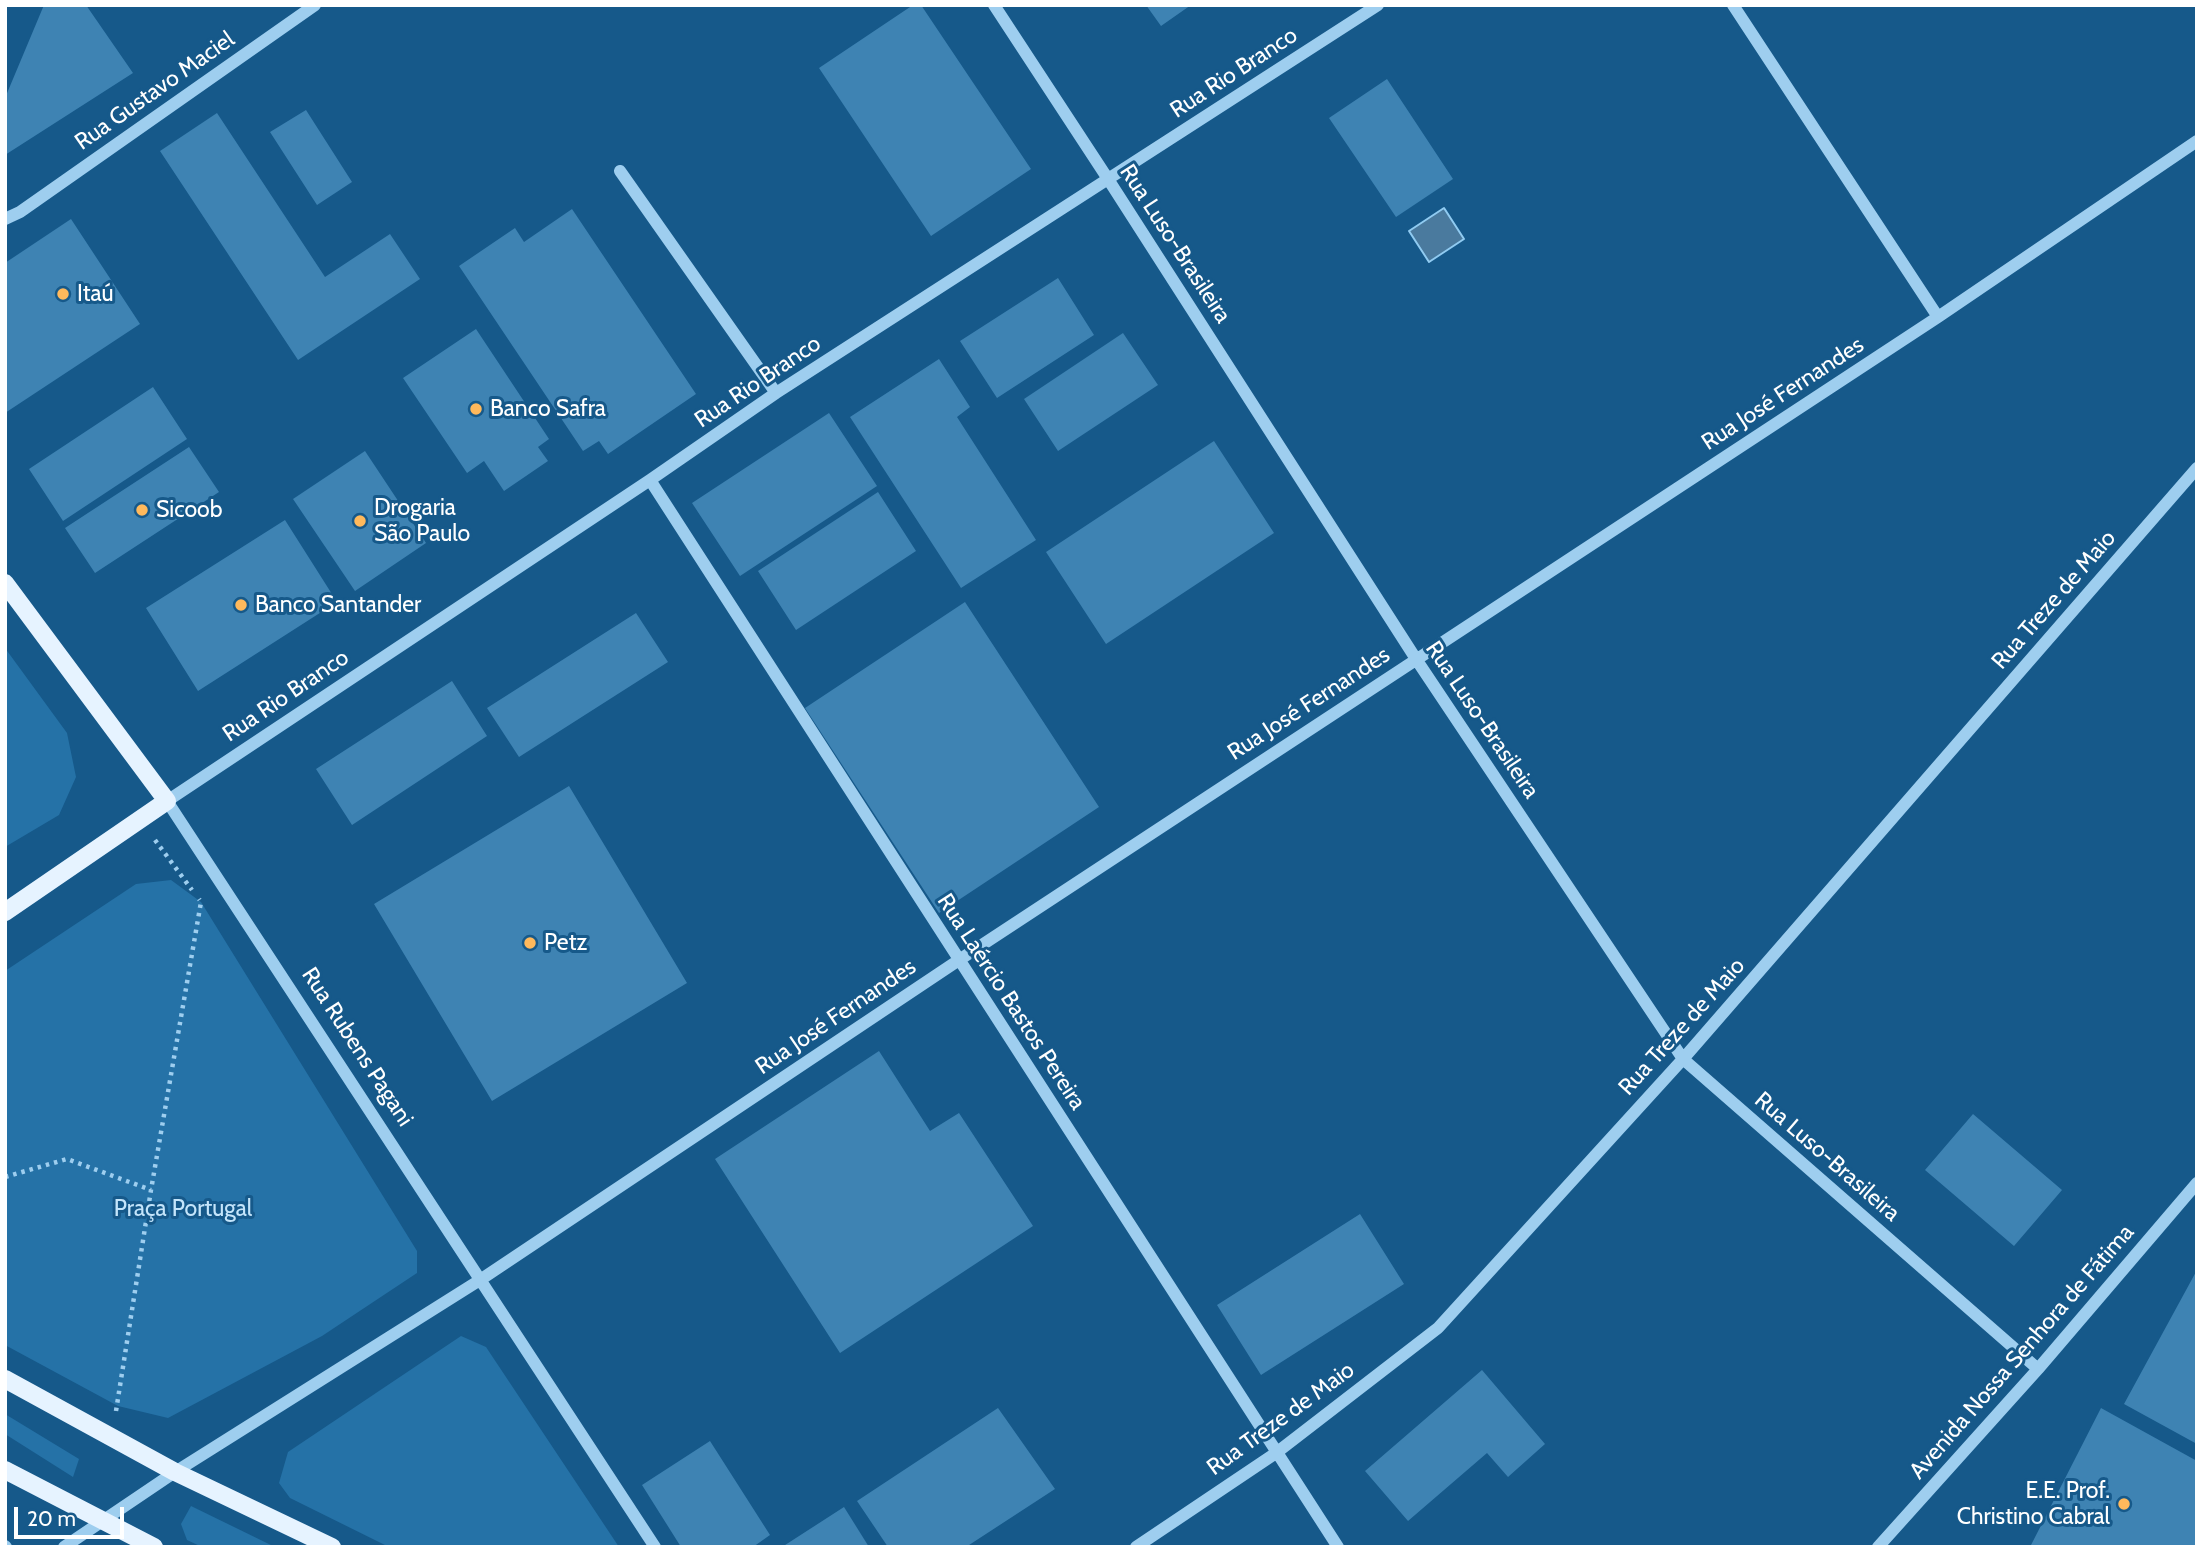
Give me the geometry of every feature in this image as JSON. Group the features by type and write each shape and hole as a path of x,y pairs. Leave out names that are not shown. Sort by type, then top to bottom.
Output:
{"main road":[{"name":"Rua Rubens Pagani","path":"5,583 167,801"},
{"path":"5,912 167,801"},
{"path":"5,1379 176,1472 332,1547"},
{"path":"5,1470 154,1547"}],"street":[{"name":"Rua Gustavo Maciel","path":"5,219 20,212 315,5"},
{"name":"Rua Luso-Brasileira","path":"994,5 1416,659 1683,1059 2038,1369"},
{"name":"Rua Rio Branco","path":"167,801 650,480 776,393 1378,5"},
{"path":"1733,5 1938,317"},
{"name":"Rua José Fernandes","path":"480,1280 959,960 1938,317 2197,141"},
{"path":"620,171 776,393"},
{"path":"5,206 20,212"},
{"name":"Rua Treze de Maio","path":"1136,1547 1276,1453 1438,1328 1683,1059 2197,468"},
{"name":"Rua Laércio Bastos Pereira","path":"650,480 1338,1547"},
{"name":"Rua Rubens Pagani","path":"167,801 655,1547"},
{"name":"Avenida Nossa Senhora de Fátima","path":"1878,1547 2038,1369 2197,1183"},
{"path":"64,1547 176,1472 480,1280"}],"path":[{"path":"106,1434 118,1406 151,1190 201,902 165,856 141,818"},
{"path":"5,1177 67,1159 151,1190"}],"green space":[{"path":"5,648 67,733 76,777 59,815 5,847"},
{"name":"Praça Portugal","path":"171,880 201,902 417,1251 417,1273 322,1336 168,1418 118,1406 5,1345 5,971 136,884"},
{"path":"461,1336 486,1347 619,1547 389,1547 290,1498 279,1483 288,1452"},
{"path":"5,1414 79,1459 73,1477 5,1434"},
{"path":"191,1506 275,1547 202,1547 187,1540 181,1524"}],"shaded area":[{"path":"1444,208 1464,239 1429,262 1409,231"}],"building":[{"path":"44,5 86,5 133,73 5,155 5,98"},
{"path":"913,5 921,5 1031,169 931,236 819,68"},
{"path":"1146,5 1191,5 1161,26"},
{"path":"1387,79 1453,179 1396,217 1329,118"},
{"path":"306,110 352,182 317,205 270,132"},
{"path":"217,113 325,277 390,234 420,279 298,360 160,151"},
{"path":"572,209 696,394 608,454 599,441 583,451 459,266 515,228 524,242"},
{"name":"Itaú","path":"71,219 140,324 5,413 5,263"},
{"path":"1058,278 1094,335 997,398 960,341"},
{"name":"Banco Safra","path":"476,329 549,439 538,447 548,461 504,491 484,461 467,473 403,378"},
{"path":"1123,333 1158,385 1058,451 1024,399"},
{"path":"939,359 970,407 957,417 1036,540 961,588 850,417"},
{"path":"153,387 187,439 63,521 29,469"},
{"path":"829,413 877,486 740,576 692,503"},
{"path":"1214,441 1274,533 1106,644 1046,552"},
{"name":"Sicoob","path":"189,447 219,492 95,573 65,528"},
{"name":"Drogaria São Paulo","path":"365,451 426,543 355,591 293,499"},
{"path":"878,492 916,551 796,630 758,571"},
{"name":"Banco Santander","path":"285,520 337,602 198,691 146,608"},
{"path":"965,602 1099,807 939,913 805,708"},
{"path":"636,613 668,662 519,757 487,708"},
{"path":"452,681 487,736 352,825 316,769"},
{"name":"Petz","path":"569,786 687,983 492,1101 374,904"},
{"path":"879,1051 930,1131 959,1113 1033,1226 840,1353 715,1159"},
{"path":"1973,1114 2062,1190 2014,1246 1925,1170"},
{"path":"1360,1214 1404,1284 1261,1375 1217,1305"},
{"path":"2197,1270 2197,1444 2124,1404"},
{"path":"1482,1370 1545,1444 1508,1477 1487,1453 1408,1521 1365,1471"},
{"path":"998,1408 1055,1489 966,1547 888,1547 857,1501"},
{"name":"E.E. Prof. Christino Cabral","path":"2101,1408 2197,1461 2197,1547 2030,1547"},
{"path":"710,1441 770,1535 753,1547 681,1547 642,1485"},
{"path":"844,1507 869,1547 782,1547"}],"place":[{"name":"Itaú","path":"63,294"},
{"name":"Banco Safra","path":"476,409"},
{"name":"Sicoob","path":"142,510"},
{"name":"Drogaria São Paulo","path":"360,521"},
{"name":"Banco Santander","path":"241,605"},
{"name":"Petz","path":"530,943"},
{"name":"E.E. Prof. Christino Cabral","path":"2124,1504"}]}
